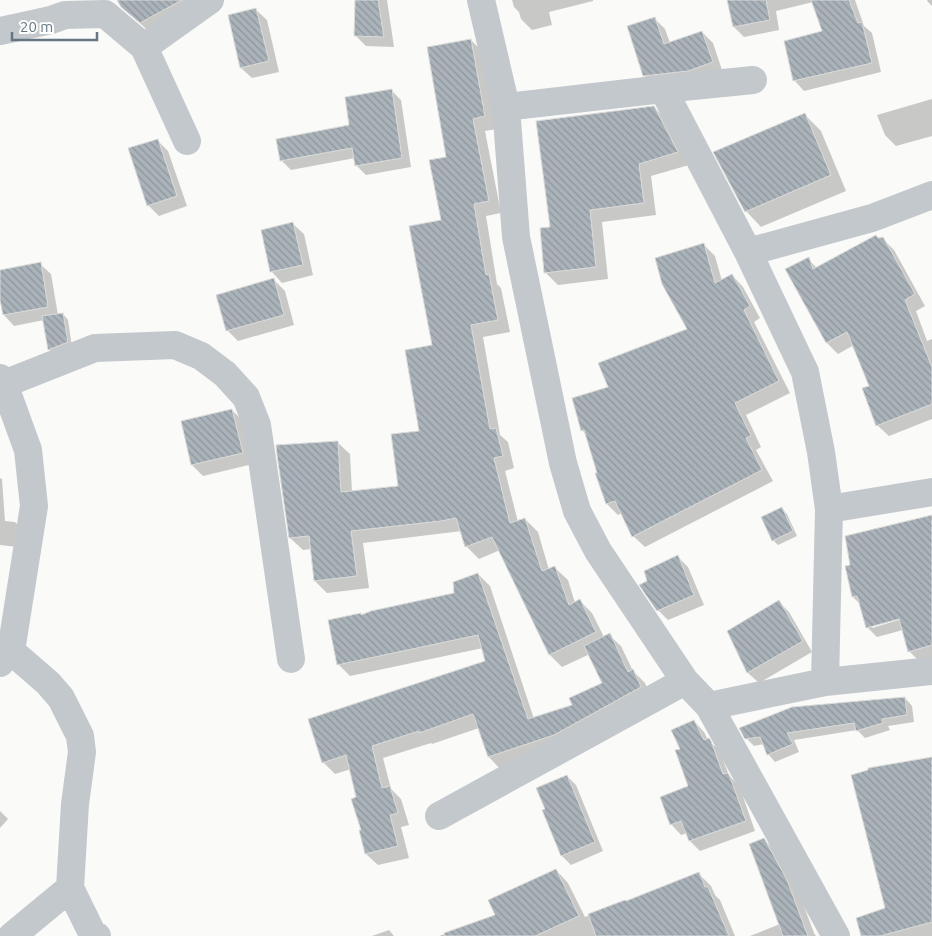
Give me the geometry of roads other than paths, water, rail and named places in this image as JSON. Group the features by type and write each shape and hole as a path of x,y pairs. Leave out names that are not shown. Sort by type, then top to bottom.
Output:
{"street":[{"path":"144,47 210,0"},
{"path":"481,0 506,107 516,237 563,464 577,511 598,551 685,681 708,706 836,936"},
{"path":"0,31 51,20 65,15 105,14 144,47 187,141"},
{"path":"506,107 663,88 753,80"},
{"path":"663,88 748,252 805,372 822,452 829,509 825,682"},
{"path":"748,252 872,218 932,195"},
{"path":"96,936 92,933 70,888 75,804 82,752 80,736 60,698 48,683 6,657 34,506 28,450 2,381 94,348 166,345 175,345 200,356 225,374 246,397 257,425 291,659"},
{"path":"829,509 932,492"},
{"path":"708,706 825,682 932,671"},
{"path":"439,816 685,681"},
{"path":"12,936 70,888"}]}
